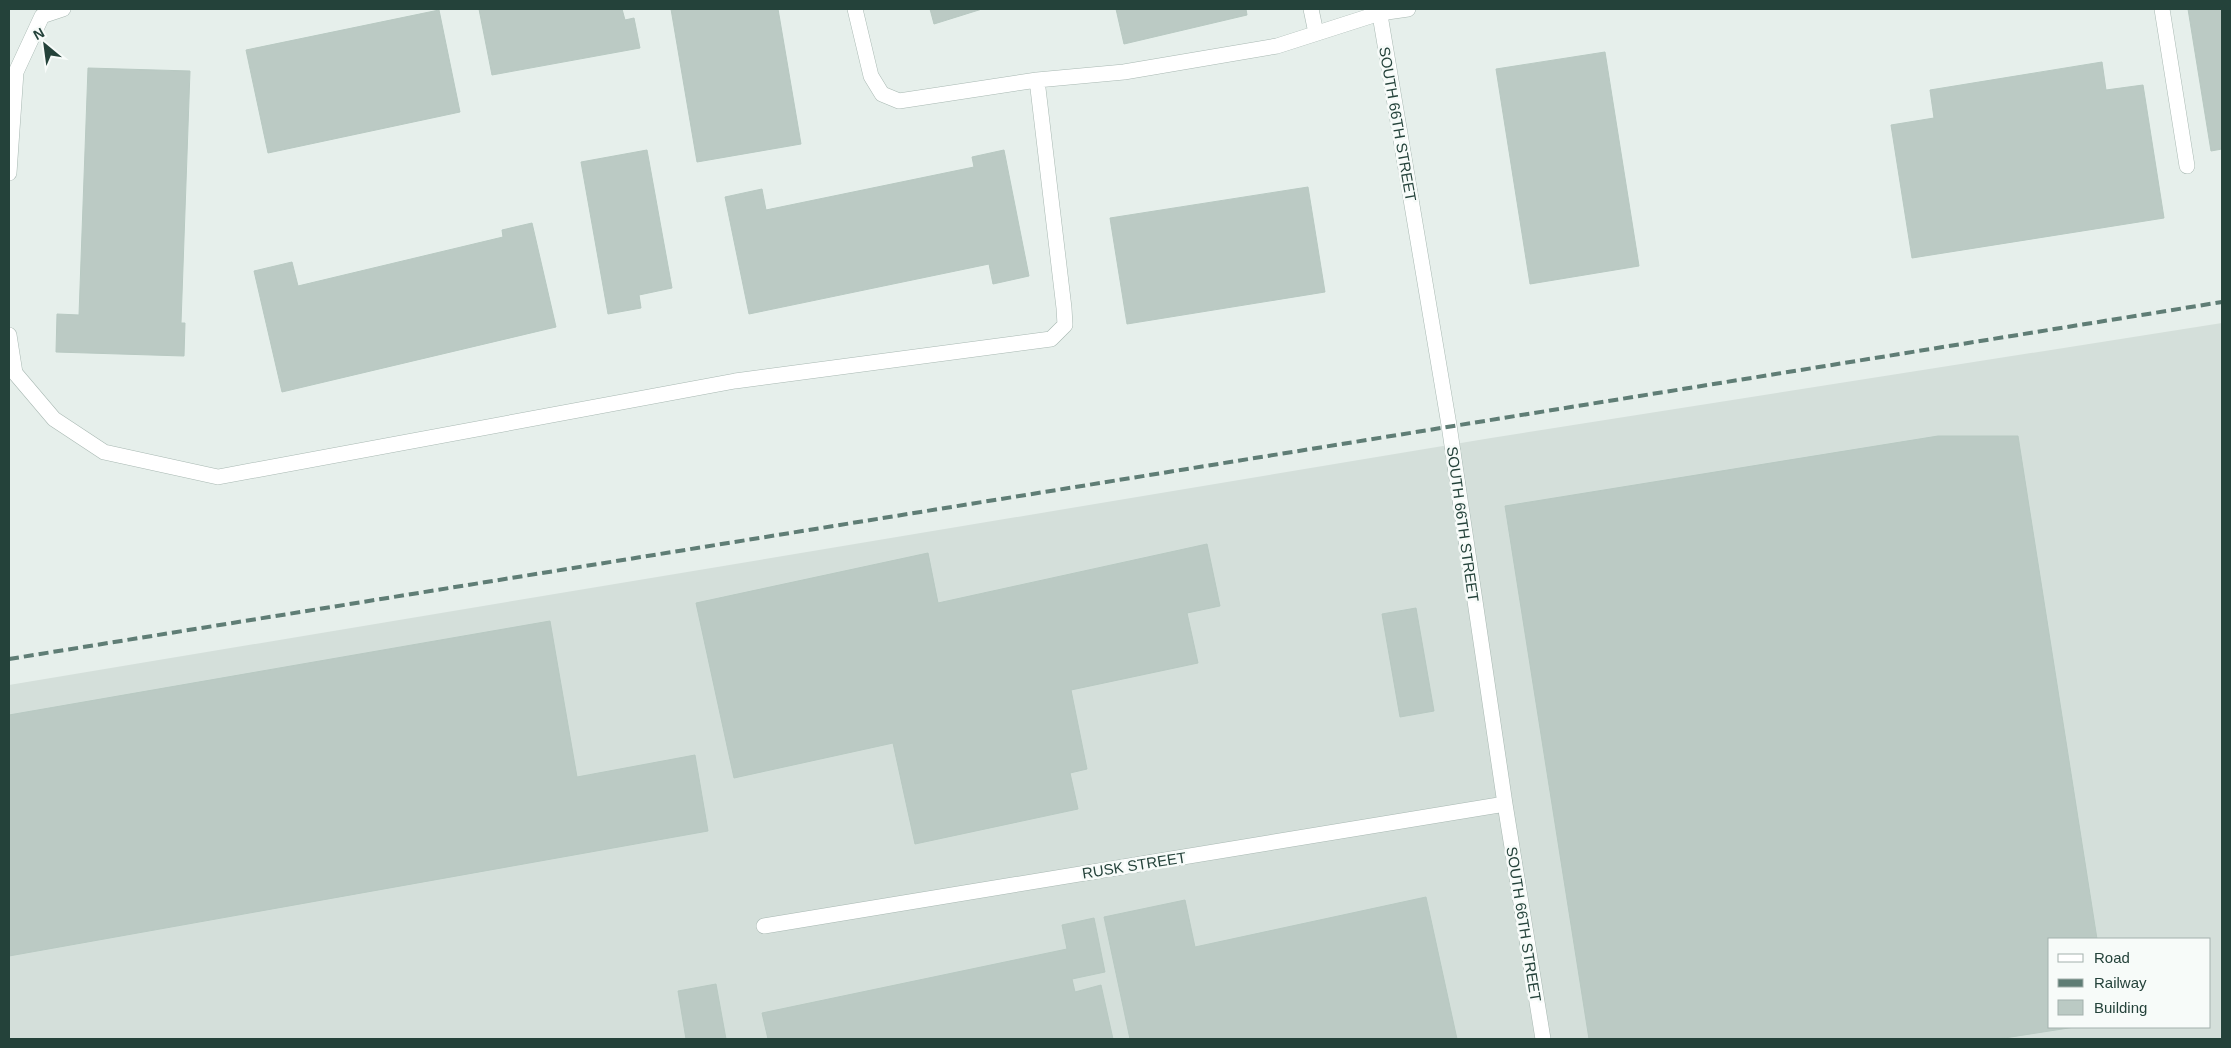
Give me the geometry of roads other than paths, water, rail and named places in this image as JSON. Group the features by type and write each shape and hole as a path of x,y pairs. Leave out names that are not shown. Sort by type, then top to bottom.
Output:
{"street":[{"path":"9,172 16,72 42,16 63,9"},
{"path":"855,9 871,76 882,94 899,101 1037,80 1124,72 1277,46 1380,11 1408,9"},
{"path":"1311,9 1316,33"},
{"path":"2162,9 2187,166"},
{"name":"SOUTH 66TH STREET","path":"1380,11 1449,425 1504,804 1543,1039"},
{"path":"9,336 15,373 54,420 104,452 218,477 735,381 1051,339 1065,325 1037,80"},
{"name":"RUSK STREET","path":"764,926 1504,804"}],"railway":[{"path":"9,659 2222,302"}]}
